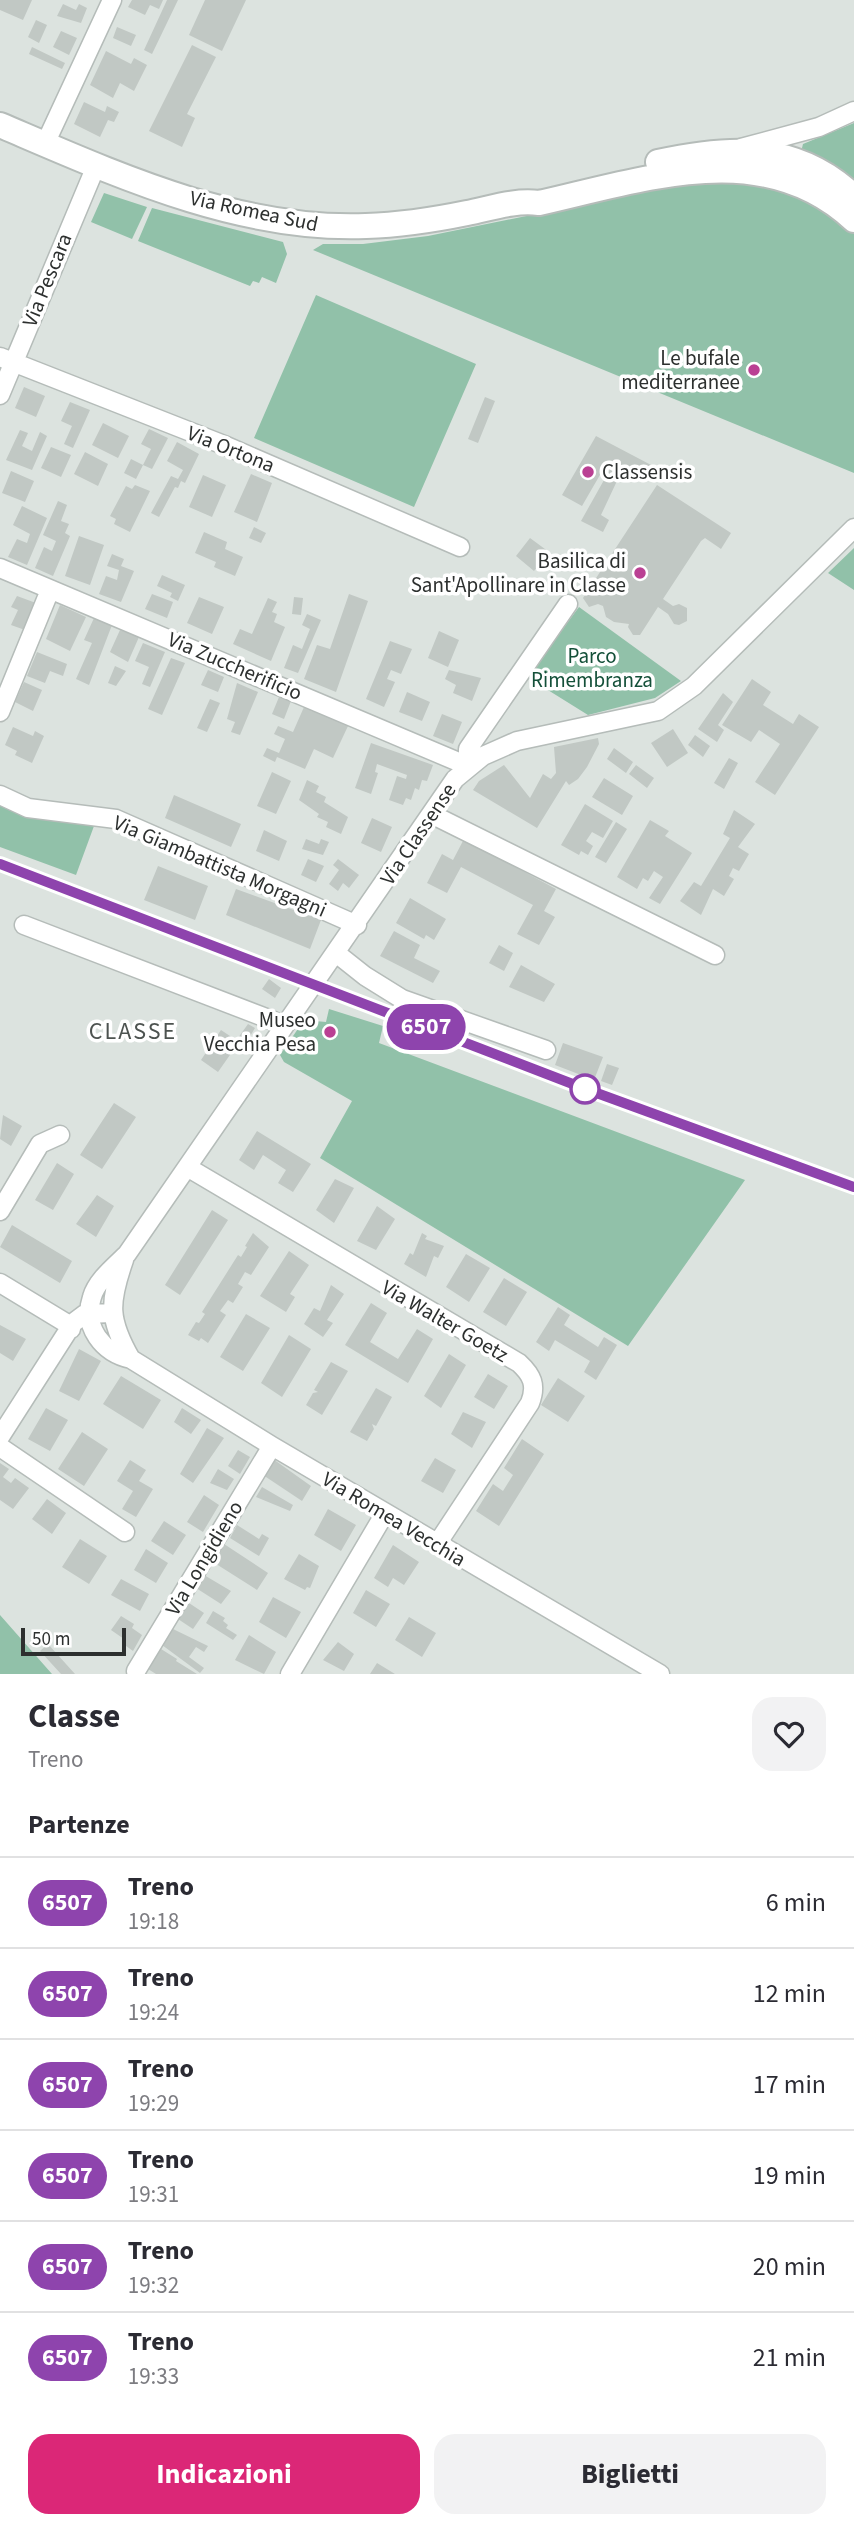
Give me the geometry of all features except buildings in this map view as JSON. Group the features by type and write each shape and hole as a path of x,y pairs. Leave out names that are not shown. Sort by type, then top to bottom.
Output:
{"main road":[{"name":"Via Romea Sud","path":"0,125 96,166 226,209 310,226 366,226 426,221 520,201 540,202 675,174 716,170 755,171 798,182 825,197 854,220"},
{"name":"Via Romea Sud","path":"520,201 538,188 687,156 737,149 789,158 823,172 854,197"}],"street":[{"path":"45,145 112,0"},
{"path":"798,182 790,169 789,158 798,141 819,127 854,111"},
{"path":"737,149 819,127"},
{"name":"Via Pescara","path":"0,395 7,360 96,166"},
{"name":"Via Ortona","path":"7,360 223,445 460,547"},
{"name":"Via Classense","path":"92,1322 92,1297 101,1281 127,1254 357,925 455,779 468,766 500,747 517,741 658,711 694,686 854,528"},
{"name":"Via Zuccherificio","path":"0,568 468,766"},
{"path":"0,712 50,590"},
{"path":"468,766 468,749 568,604"},
{"path":"488,719 497,733 517,741"},
{"name":"Via Giambattista Morgagni","path":"0,795 28,808 116,819 357,925"},
{"path":"431,814 715,956"},
{"path":"24,925 274,1021"},
{"path":"337,953 365,976 402,999 546,1050"},
{"path":"0,1210 40,1144 60,1135"},
{"name":"Via Walter Goetz","path":"187,1167 519,1363 530,1375 534,1388 530,1403 437,1544"},
{"name":"Via Classense","path":"113,1319 115,1287 127,1254"},
{"path":"0,1283 66,1323 71,1329"},
{"path":"0,1437 71,1329 113,1319 131,1359"},
{"name":"Via Romea Vecchia","path":"92,1322 105,1347 119,1357 131,1359 272,1446 660,1674"},
{"name":"Via Longidieno","path":"136,1671 272,1446"},
{"path":"0,1447 125,1532"},
{"path":"290,1674 385,1513"}],"green space":[{"path":"854,123 854,179 834,165 801,152 803,144"},
{"path":"736,178 780,186 836,217 854,234 854,473 313,250 323,244 363,244 428,236 694,182"},
{"path":"104,193 147,207 132,239 91,222"},
{"path":"152,208 283,242 287,254 276,283 262,277 259,283 253,281 250,286 138,241"},
{"path":"316,295 476,364 414,507 254,438"},
{"path":"854,548 854,590 828,573"},
{"name":"Parco Rimembranza","path":"579,607 681,681 655,698 588,715 527,677"},
{"path":"0,802 26,812 94,826 76,875 0,847"},
{"path":"329,1009 383,1026 379,1043 745,1180 628,1346 320,1158 352,1101 284,1062 280,1055 304,1020 326,1022"},
{"path":"0,1615 52,1674 0,1674"}],"railway":[{"path":"0,863 583,1088 854,1187"}],"train":[{"name":"6507","path":"0,864 583,1088 854,1187"}],"place":[{"name":"Le bufale mediterranee","path":"754,370"},
{"name":"Classensis","path":"588,472"},
{"name":"Basilica di Sant'Apollinare in Classe","path":"640,573"},
{"name":"Museo Vecchia Pesa","path":"330,1032"}],"district":[{"name":"CLASSE","path":"133,1031"}]}
